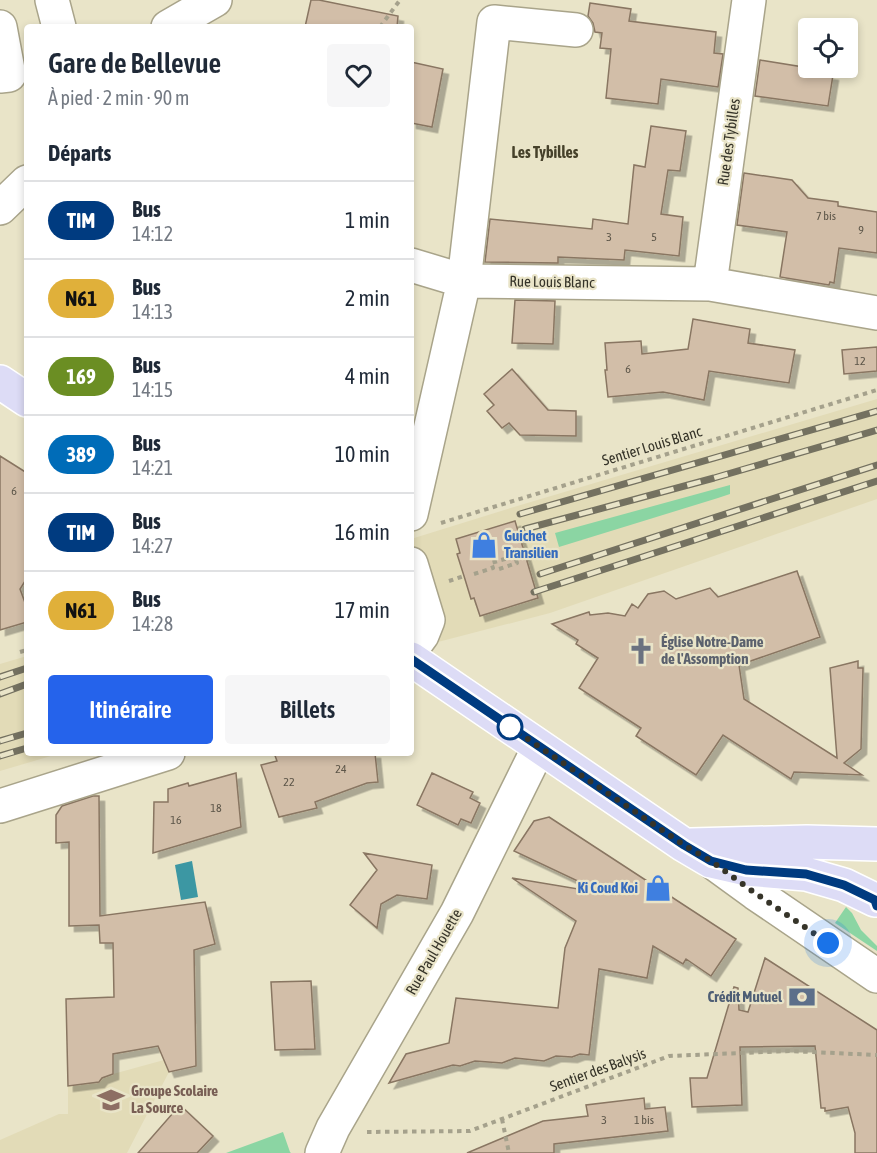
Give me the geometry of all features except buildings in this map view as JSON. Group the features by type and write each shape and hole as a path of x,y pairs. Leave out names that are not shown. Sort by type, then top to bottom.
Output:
{"main road":[{"path":"0,382 24,398"},
{"path":"414,661 697,853 746,870 806,874 876,892"},
{"path":"697,853 807,842 877,844"}],"street":[{"path":"52,0 58,24"},
{"path":"173,24 215,0"},
{"name":"Rue des Tybilles","path":"710,284 749,0"},
{"path":"423,520 464,281 494,22 576,30"},
{"path":"0,27 9,75 0,76"},
{"path":"0,208 24,185"},
{"name":"Rue Louis Blanc","path":"414,270 464,281 710,284 877,313"},
{"path":"414,574 428,620 423,635 414,646"},
{"name":"Rue Paul Houette","path":"327,1140 457,913 539,747"},
{"path":"0,806 158,756"},
{"path":"697,853 877,976"}],"path":[{"path":"382,24 399,0"},
{"name":"Sentier Louis Blanc","path":"423,520 877,390"},
{"path":"474,574 493,568 491,563 515,556 517,563 499,569"},
{"path":"20,652 24,651"},
{"name":"Sentier des Balysis","path":"327,1140 349,1132 470,1131 669,1056 789,1051 877,1055"},
{"path":"502,1119 509,1153"}],"shaded area":[{"path":"877,399 877,499 550,613 414,648 414,538"},
{"path":"24,657 24,756 51,756 0,771 0,664"},
{"name":"Groupe Scolaire La Source","path":"164,1060 169,1072 127,1153 0,1153 0,1140 59,1114 68,1114 68,1086 99,1082 102,1078 113,1074"}],"green space":[{"path":"730,485 730,494 559,547 555,533"},
{"path":"846,907 861,930 877,946 877,951 835,923"},
{"path":"283,1132 291,1153 226,1153"}],"water":[{"path":"192,861 198,897 181,900 175,865"}],"railway":[{"path":"520,514 877,411"},
{"path":"525,529 714,478 877,430"},
{"path":"540,574 877,465"},
{"path":"534,592 877,481"},
{"path":"0,677 24,669"},
{"path":"0,694 24,685"},
{"path":"0,741 24,734"},
{"path":"0,756 24,749"}],"bus line":[{"name":"TIM","path":"414,661 684,845 711,861 746,870 806,874 844,885 875,900 877,906"}],"place":[{"name":"Guichet Transilien","path":"484,545"},
{"name":"Église Notre-Dame de l'Assomption","path":"641,651"},
{"name":"Ki Coud Koi","path":"658,888"},
{"name":"Crédit Mutuel","path":"802,997"},
{"name":"Groupe Scolaire La Source","path":"111,1100"}],"district":[{"name":"Les Tybilles","path":"545,152"}],"route":[{"path":"510,727 711,861 828,943"}]}
